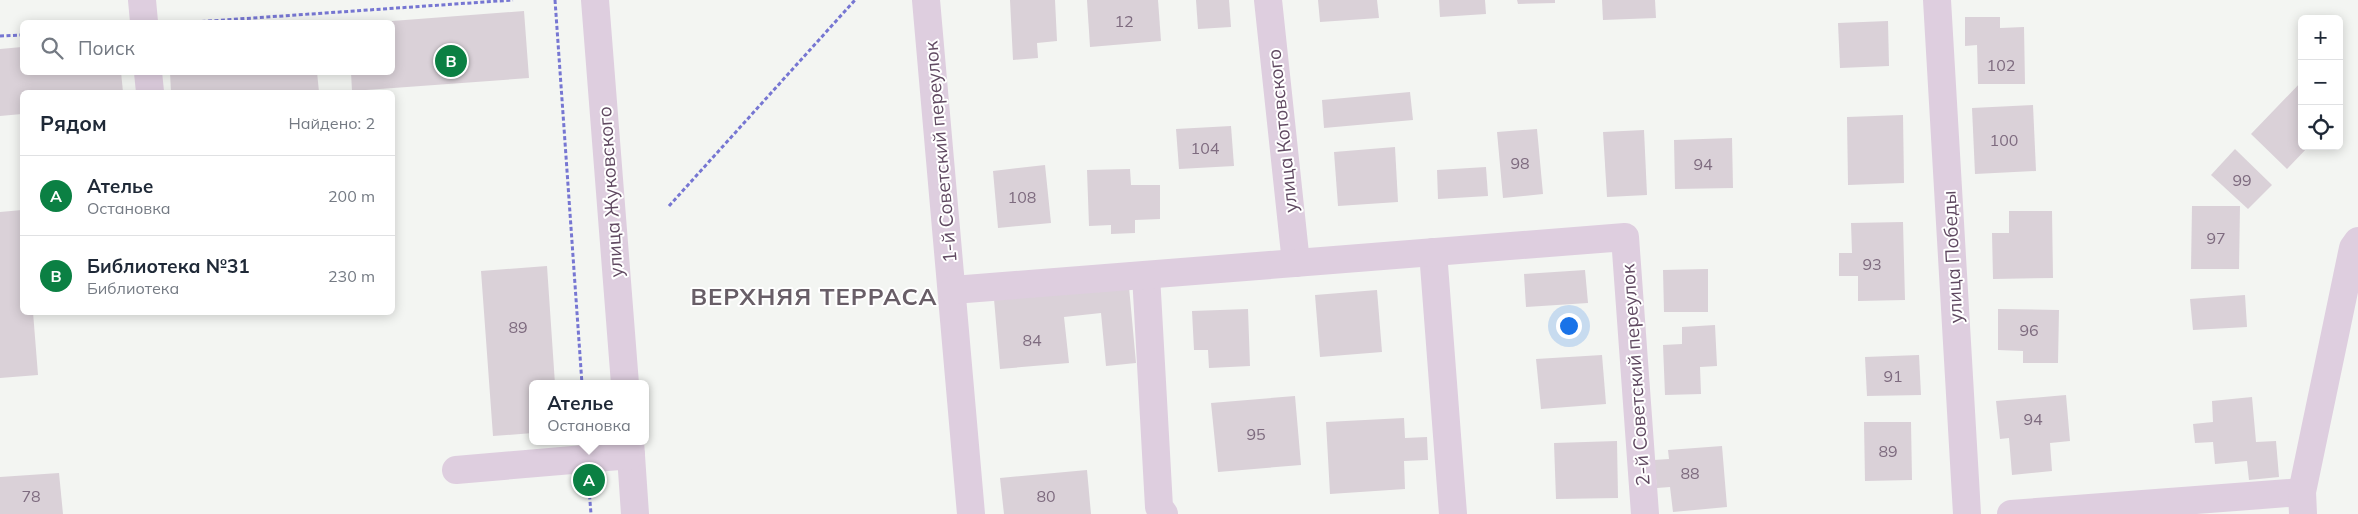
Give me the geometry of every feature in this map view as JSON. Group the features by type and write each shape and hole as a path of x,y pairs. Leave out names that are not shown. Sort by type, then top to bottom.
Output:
{"street":[{"path":"142,0 144,20"},
{"name":"улица Жуковского","path":"595,0 625,380"},
{"name":"1-й Советский переулок","path":"926,0 953,290 971,514"},
{"name":"улица Котовского","path":"1268,0 1296,263"},
{"name":"улица Победы","path":"1937,0 1967,514"},
{"path":"148,75 150,90"},
{"name":"2-й Советский переулок","path":"1433,252 1625,237 1645,514"},
{"path":"2011,514 2303,503 2353,248 2358,241"},
{"path":"953,290 1433,252 1453,514"},
{"path":"1146,275 1159,507 1164,514"},
{"path":"456,470 630,448 635,514"}],"path":[{"path":"224,20 513,0"},
{"path":"555,0 582,380"},
{"path":"669,206 855,0"},
{"path":"0,36 20,35"}],"building":[{"path":"1010,0 1055,0 1057,41 1037,43 1038,58 1013,60"},
{"path":"1087,0 1158,0 1161,41 1090,47"},
{"path":"1196,0 1229,0 1231,27 1198,29"},
{"path":"1318,0 1377,0 1379,18 1320,22"},
{"path":"1439,0 1485,0 1486,14 1440,17"},
{"path":"1517,0 1555,0 1555,3 1518,4"},
{"path":"1602,0 1655,0 1656,18 1603,20"},
{"path":"524,11 529,78 352,90 351,75 395,75 395,21"},
{"path":"1965,17 2000,17 2000,28 2024,27 2025,84 1978,84 1977,45 1965,46"},
{"path":"1888,21 1889,66 1840,68 1838,23"},
{"path":"20,47 20,75 121,75 123,90 20,90 20,114 0,116 0,49"},
{"path":"170,75 317,75 319,90 171,90"},
{"path":"2298,85 2298,150 2305,150 2287,169 2251,134"},
{"path":"1410,92 1413,120 1324,128 1322,100"},
{"path":"2033,105 2036,171 1975,174 1972,108"},
{"path":"1903,115 1904,183 1848,185 1847,117"},
{"path":"1231,126 1234,166 1179,169 1176,129"},
{"path":"1537,129 1543,194 1503,198 1497,132"},
{"path":"1644,130 1647,195 1607,197 1603,132"},
{"path":"1732,138 1733,188 1675,189 1674,140"},
{"path":"1395,147 1398,202 1338,206 1334,152"},
{"path":"2235,149 2272,185 2248,209 2211,175"},
{"path":"1045,165 1051,223 998,228 993,171"},
{"path":"1486,167 1488,196 1438,199 1437,170"},
{"path":"1130,169 1131,185 1160,185 1160,219 1135,220 1135,233 1111,234 1111,225 1089,226 1087,170"},
{"path":"2192,206 2240,206 2239,269 2191,269"},
{"path":"20,210 20,315 33,315 38,375 0,378 0,212"},
{"path":"2009,211 2052,211 2053,278 1993,279 1992,233 2009,233"},
{"path":"1903,222 1905,300 1858,301 1858,276 1839,276 1839,253 1852,253 1851,223"},
{"path":"547,266 555,380 529,380 529,433 493,436 481,271"},
{"path":"1708,269 1708,312 1664,312 1663,270"},
{"path":"1585,270 1588,303 1526,307 1524,274"},
{"path":"1129,287 1136,363 1106,366 1101,313 1064,317 1069,363 1000,369 994,299"},
{"path":"1377,290 1382,352 1320,357 1315,295"},
{"path":"2245,295 2247,327 2193,330 2190,299"},
{"path":"1248,309 1250,366 1209,368 1208,350 1194,350 1192,311"},
{"path":"1998,309 2059,310 2058,363 2023,363 2023,351 1998,350"},
{"path":"1715,325 1717,366 1700,367 1701,394 1665,395 1663,345 1682,344 1682,327"},
{"path":"1602,355 1606,404 1541,409 1536,359"},
{"path":"1919,355 1921,395 1867,396 1865,357"},
{"path":"2066,395 2070,441 2050,443 2052,471 2012,475 2009,438 2000,439 1996,401"},
{"path":"1295,396 1301,465 1218,472 1211,403"},
{"path":"2252,397 2256,442 2276,441 2279,477 2249,480 2247,461 2215,464 2213,442 2195,443 2193,424 2213,422 2212,401"},
{"path":"1404,418 1405,438 1427,437 1428,460 1404,461 1405,489 1330,494 1326,422"},
{"path":"1864,422 1911,422 1912,480 1865,481"},
{"path":"1617,441 1618,498 1556,499 1554,443"},
{"path":"1722,446 1727,507 1673,512 1670,487 1657,488 1654,460 1669,459 1668,450"},
{"path":"1087,470 1091,514 1004,514 1000,478"},
{"path":"59,473 63,514 0,514 0,477"}],"place":[{"name":"Библиотека №31","path":"451,61"},
{"name":"Ателье","path":"589,480"}],"district":[{"name":"ВЕРХНЯЯ ТЕРРАСА","path":"814,297"}]}
